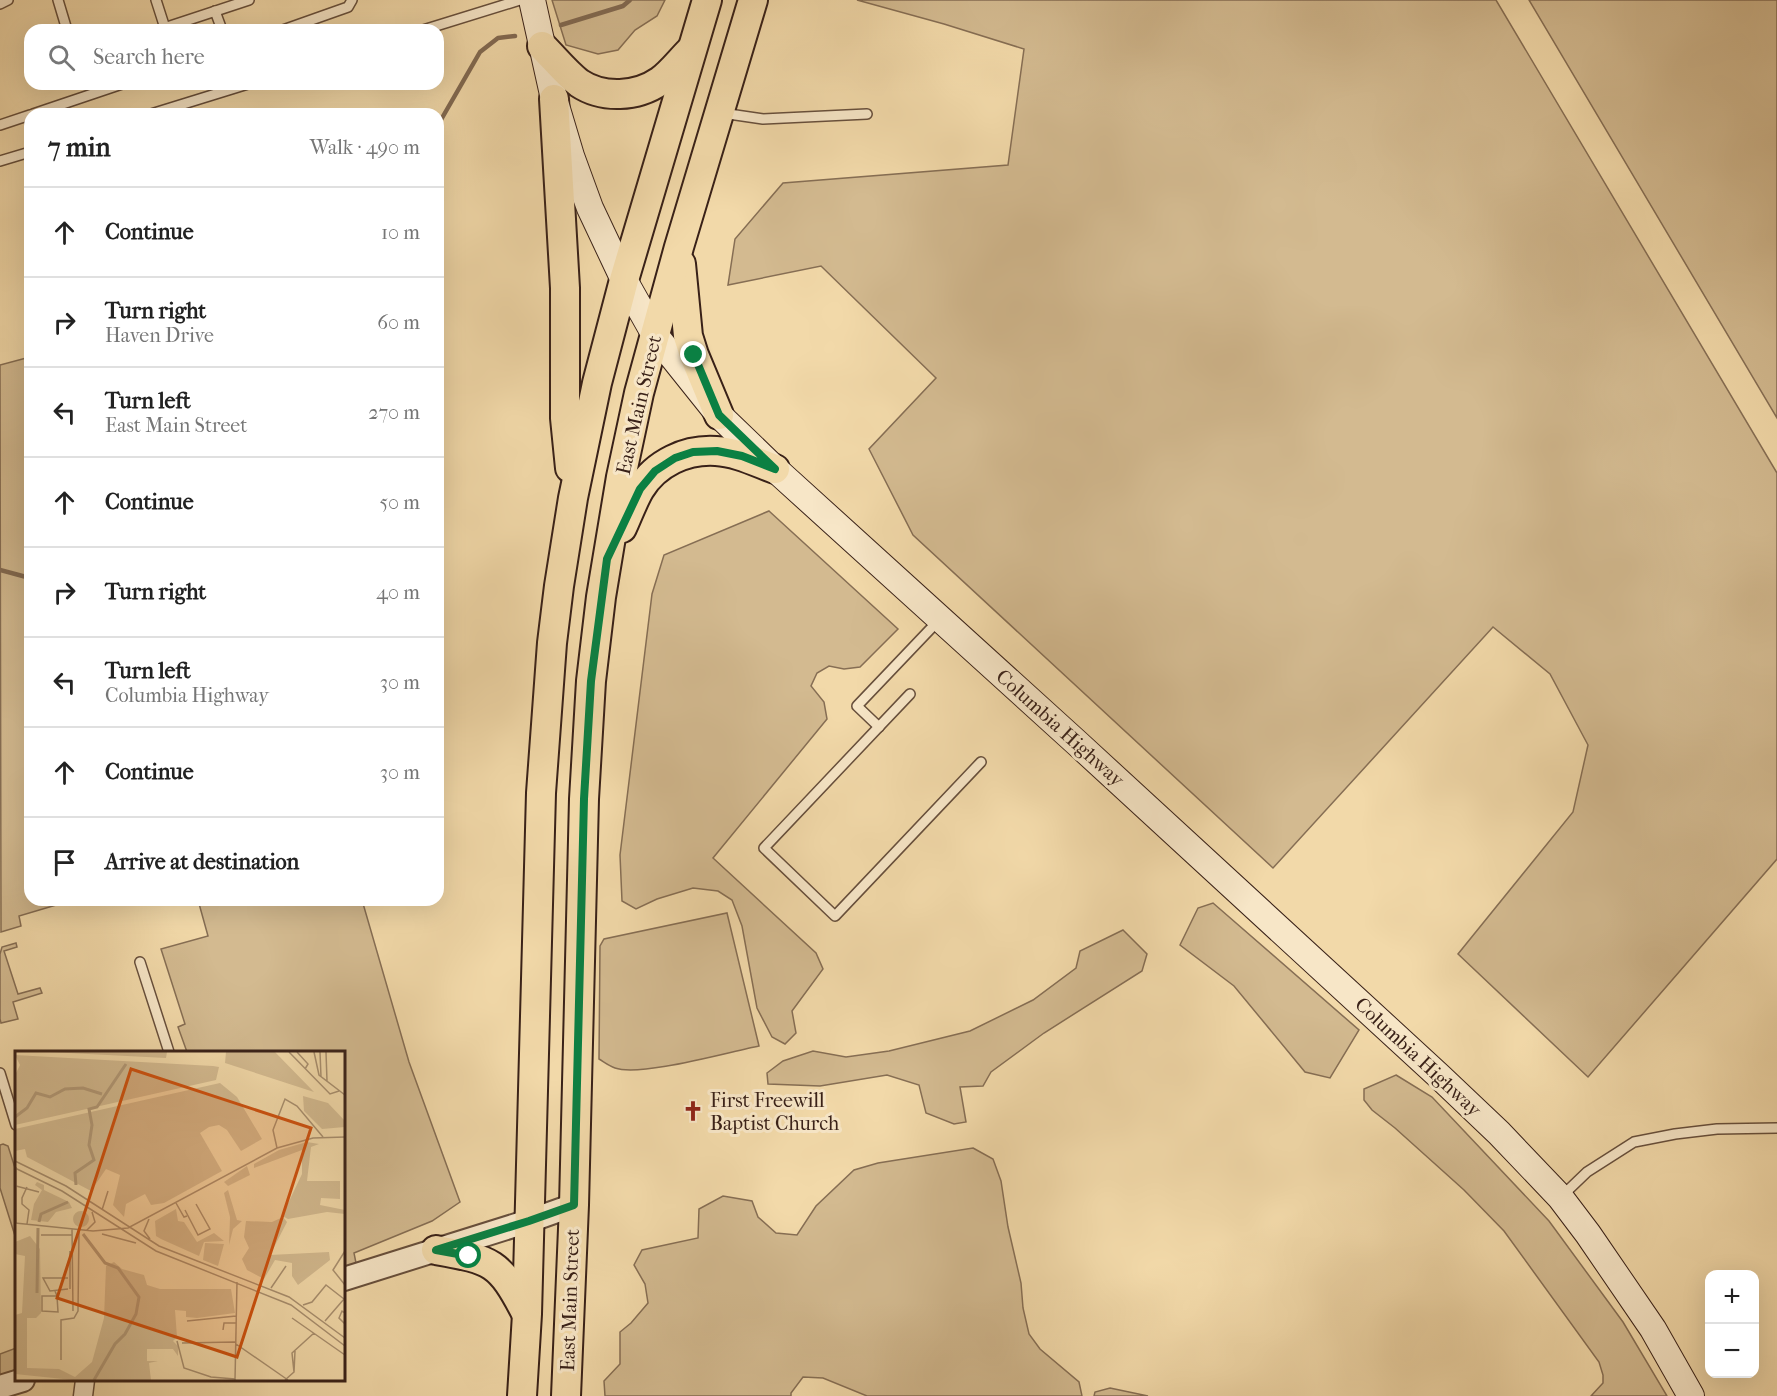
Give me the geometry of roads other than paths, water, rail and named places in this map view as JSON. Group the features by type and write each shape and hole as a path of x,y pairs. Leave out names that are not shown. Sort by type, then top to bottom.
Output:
{"main road":[{"name":"Columbia Highway","path":"532,0 554,99 590,208 624,280 655,335 719,415 775,469 1499,1133 1560,1197 1588,1234 1653,1329 1691,1396"},
{"path":"522,1396 527,1314 541,793 552,642 573,498 597,383 624,280 707,0"},
{"name":"East Main Street","path":"566,1396 574,1205 584,799 591,681 607,559 639,393 679,247 753,0"},
{"path":"542,46 579,82 599,91 622,94 640,90 658,82 693,47"},
{"path":"554,99 565,288 566,418 573,498"},
{"path":"679,247 687,332 719,415"},
{"path":"607,559 640,489 655,471 675,458 693,452 717,451 742,456 775,469"},
{"path":"541,793 584,799"},
{"path":"436,1250 487,1261 501,1271 514,1289 527,1314"}],"street":[{"path":"345,1279 574,1205"},
{"path":"0,1386 18,1381"},
{"path":"83,1396 85,1381"}],"lane":[{"path":"0,4 8,0"},
{"path":"58,0 65,24"},
{"path":"156,0 161,24"},
{"path":"177,24 249,0"},
{"path":"301,24 348,8 352,0"},
{"path":"442,24 520,0"},
{"path":"215,11 220,24"},
{"path":"47,108 95,90"},
{"path":"170,108 229,90"},
{"path":"719,112 763,119 867,114"},
{"path":"0,125 24,116"},
{"path":"0,161 24,154"},
{"path":"879,727 857,706 940,619"},
{"path":"910,694 764,848 835,916 981,762"},
{"path":"140,962 169,1051"},
{"path":"0,1074 15,1122"},
{"path":"1560,1197 1587,1172 1634,1142 1717,1129 1777,1128"}],"waterway":[{"path":"561,25 623,6 630,0"},
{"path":"444,115 480,52 498,38 515,36"},
{"path":"0,570 24,576"}],"place":[{"name":"First Freewill Baptist Church","path":"693,1111"}]}
